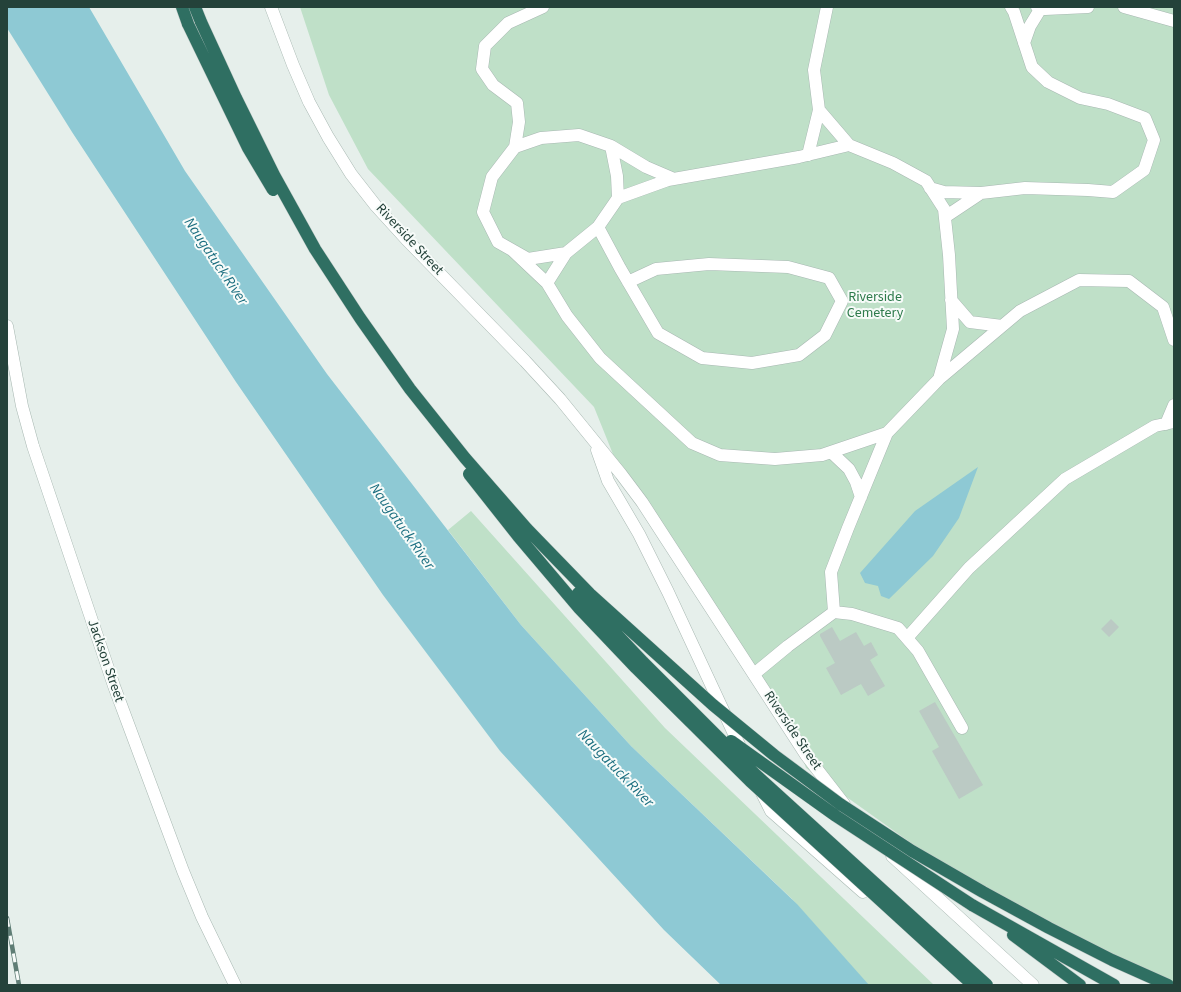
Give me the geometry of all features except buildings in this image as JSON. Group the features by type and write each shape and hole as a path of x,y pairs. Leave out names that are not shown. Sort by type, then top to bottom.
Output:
{"highway":[{"path":"182,7 188,24 248,148 317,267 466,465 515,523 586,602 700,720 756,775 987,985"},
{"path":"195,7 236,98 274,175 315,249 360,318 460,462 518,536 579,608 750,781 973,985"},
{"path":"410,389 466,458 517,517 590,594 713,705 774,755 840,804 918,855 1049,928 1168,985"},
{"path":"700,720 836,816 972,905 1080,985"},
{"path":"972,905 1114,985"}],"street":[{"name":"Riverside Street","path":"271,7 309,102 350,174 406,239 560,399 621,474 642,502 806,755 864,828 896,860 1033,985"},
{"path":"543,7 508,23 485,46 482,69 493,84 517,103 519,122 515,147 492,177 484,212 498,242 528,259 566,253"},
{"path":"808,155 819,110 814,70 827,7"},
{"path":"930,188 944,192 981,193 1025,188 1113,192 1144,170 1154,140 1145,118 1108,104 1080,98 1048,82 1032,67 1011,7"},
{"path":"1024,43 1030,26 1045,8 1088,7"},
{"path":"1124,7 1174,21"},
{"path":"819,110 849,145 893,163 926,181 944,209 953,329 939,379"},
{"path":"515,147 541,138 579,135 611,146 646,167 674,179"},
{"path":"547,283 566,253 598,227 618,198 674,179 808,155 849,145"},
{"path":"611,146 617,176 618,198"},
{"path":"945,217 981,193"},
{"path":"598,227 628,282 658,333 702,358 752,363 799,356 825,335 842,302 829,278 788,267 709,264 656,269 628,282"},
{"path":"512,250 547,283 567,316 600,358 692,443 720,456 775,459 822,455 887,434"},
{"path":"834,612 832,572 848,528 887,434 939,379 1020,311 1080,280 1129,281 1163,307 1174,340"},
{"path":"951,300 970,322 1002,326"},
{"name":"Jackson Street","path":"7,326 22,406 114,686 186,877 205,924 234,985"},
{"path":"907,638 969,568 1065,479 1155,426 1170,423 1174,405"},
{"name":"Riverside Street","path":"594,442 608,481 639,534 668,592 771,811 969,985"},
{"path":"831,452 849,470 856,482 861,497"},
{"path":"754,674 788,646 834,612 852,614 898,628 918,651 962,728"}],"green space":[{"name":"Riverside Cemetery","path":"300,7 1174,7 1174,985 1049,929 911,843 806,768 795,737 621,474 594,407 368,169 329,95"},
{"path":"471,511 665,728 934,985 868,985 791,898 631,746 521,625 448,530"}],"water":[{"name":"Naugatuck River","path":"7,7 89,7 185,171 327,374 521,625 631,746 797,904 869,985 721,985 664,930 500,751 383,595 236,382 72,132 7,28"},
{"path":"978,467 959,518 933,556 889,599 881,596 878,586 865,583 860,573 915,511"}],"railway":[{"path":"7,918 19,985"}]}
